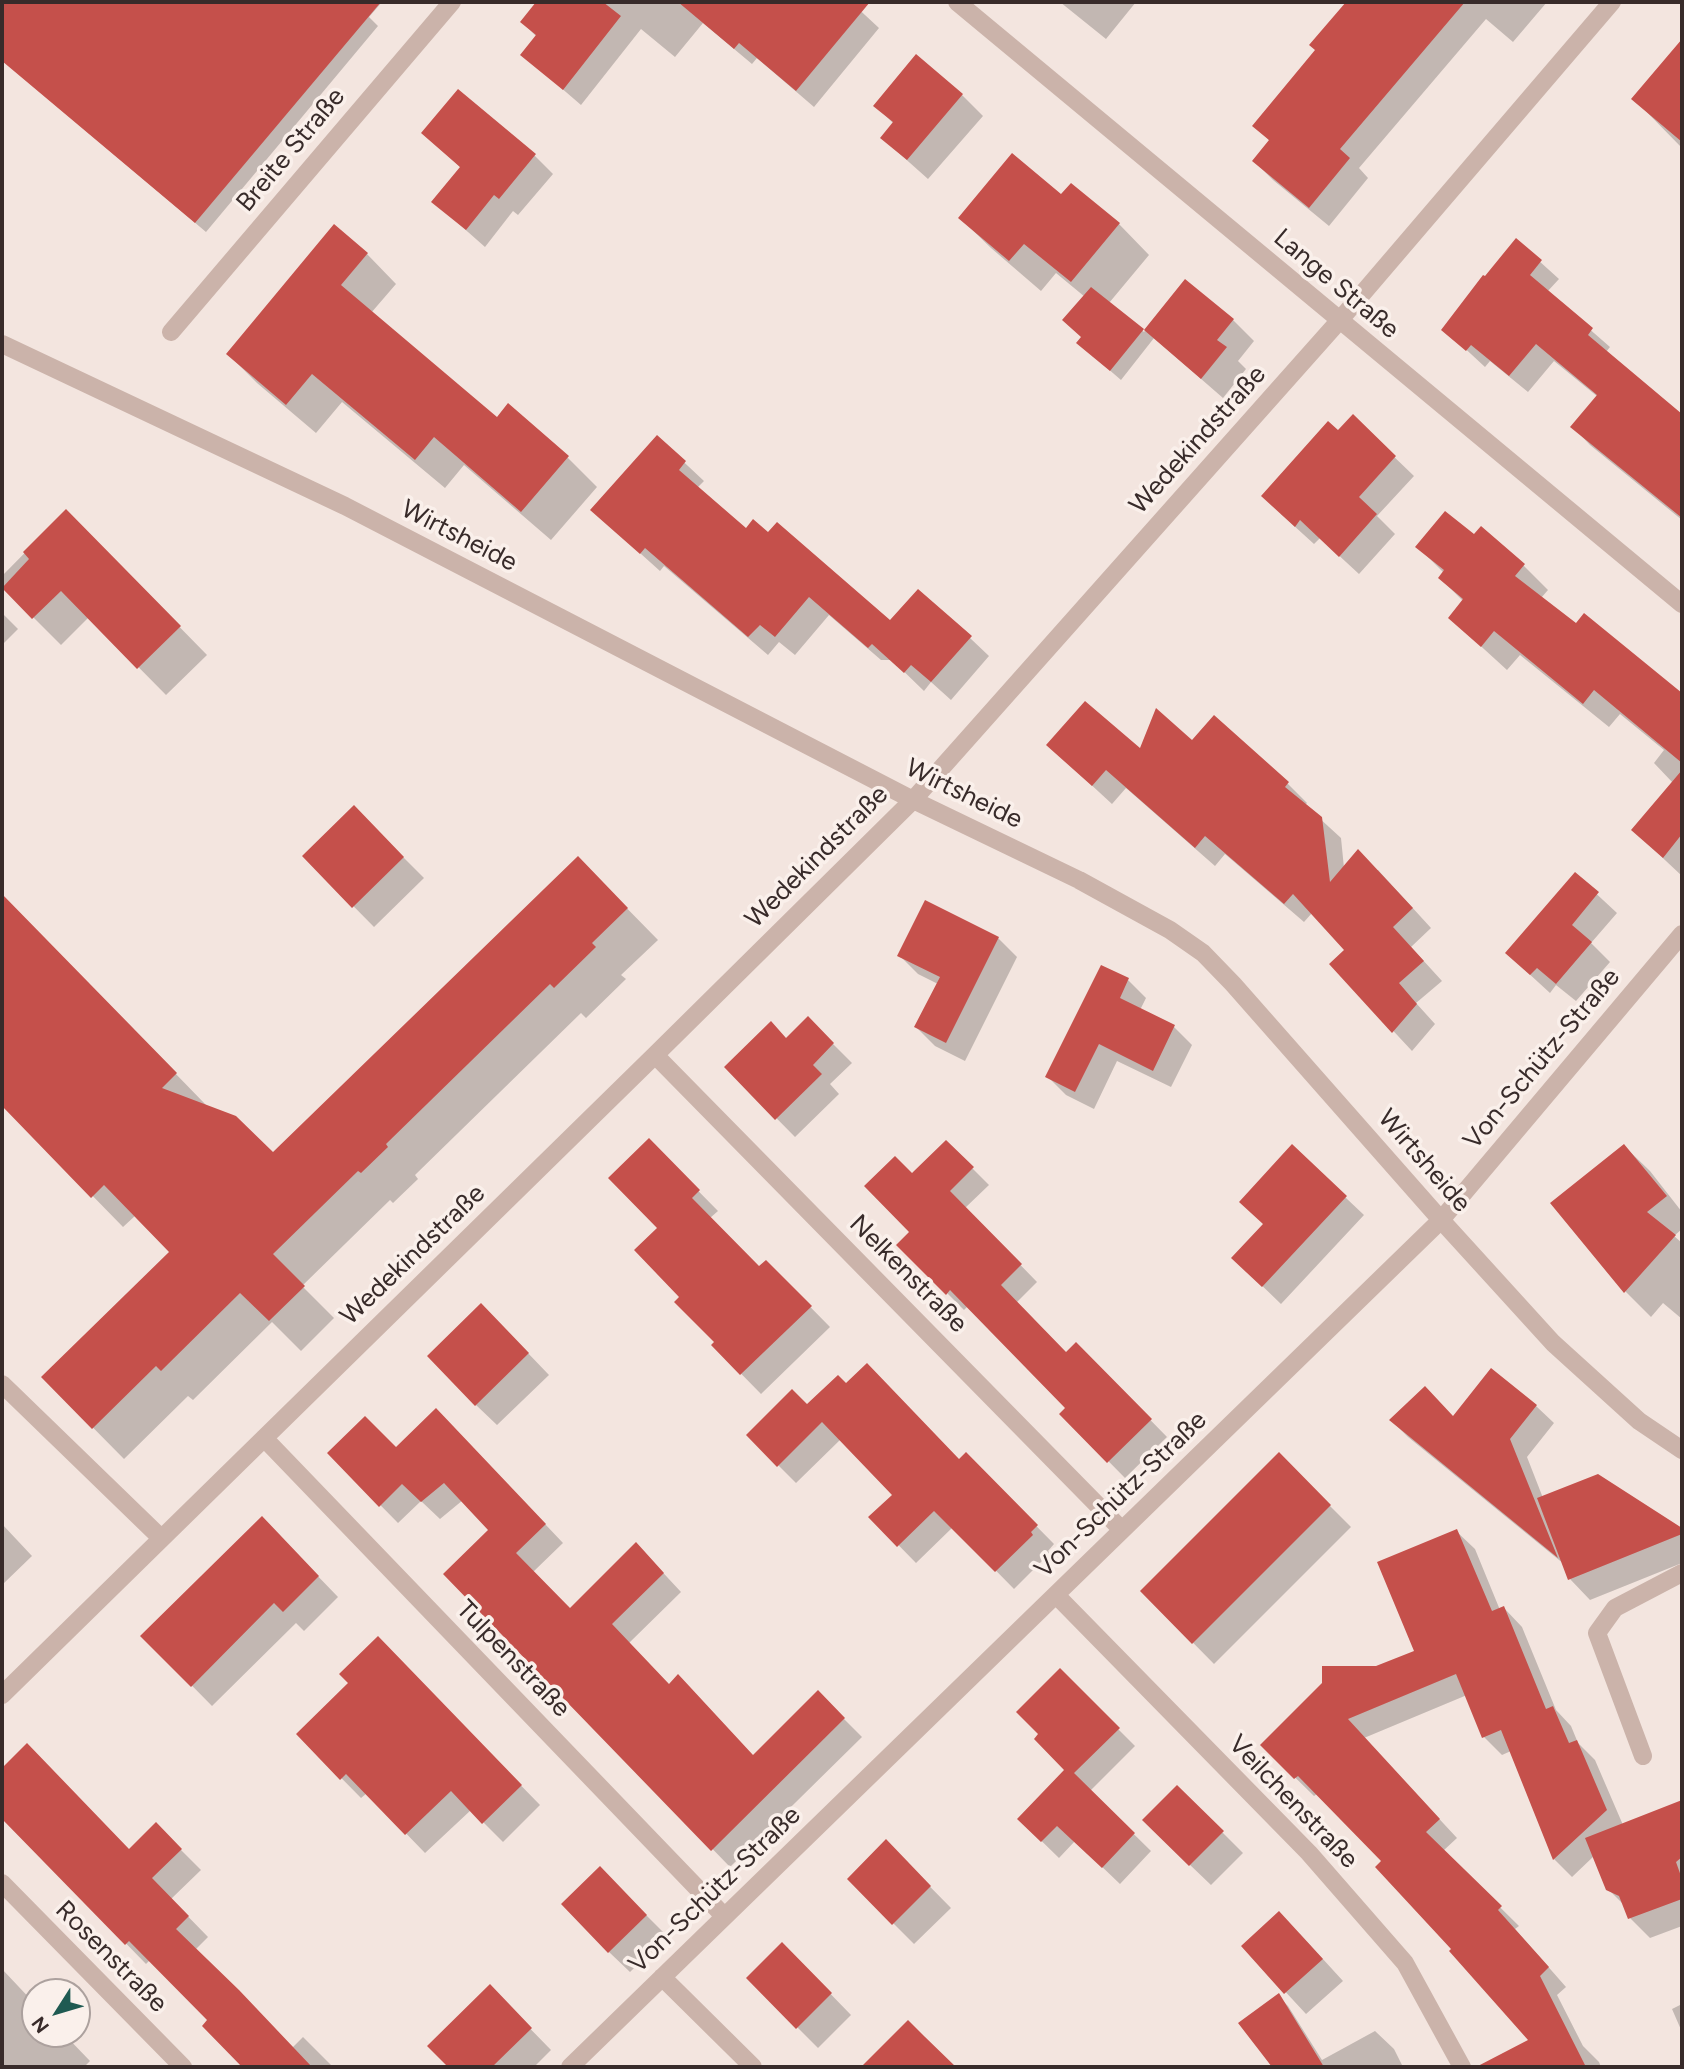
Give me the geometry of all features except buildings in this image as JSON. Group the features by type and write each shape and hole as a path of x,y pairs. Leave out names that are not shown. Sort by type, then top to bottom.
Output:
{"street":[{"name":"Breite Straße","path":"171,332 452,2"},
{"name":"Lange Straße","path":"957,2 1682,604"},
{"name":"Wedekindstraße","path":"2,1695 913,800 1339,321 1612,2"},
{"name":"Wirtsheide","path":"2,344 345,506 913,800 1079,880 1170,930 1203,953 1233,984 1553,1343 1639,1421 1682,1450"},
{"name":"Von-Schütz-Straße","path":"570,2067 1441,1220 1682,934"},
{"name":"Nelkenstraße","path":"655,1055 1122,1530"},
{"path":"2,1384 161,1538"},
{"name":"Tulpenstraße","path":"264,1438 724,1916"},
{"path":"1643,1756 1597,1633 1615,1608 1682,1573"},
{"name":"Veilchenstraße","path":"1057,1596 1309,1853 1405,1963 1462,2067"},
{"name":"Rosenstraße","path":"2,1883 183,2067"},
{"path":"662,1977 752,2067"}]}
